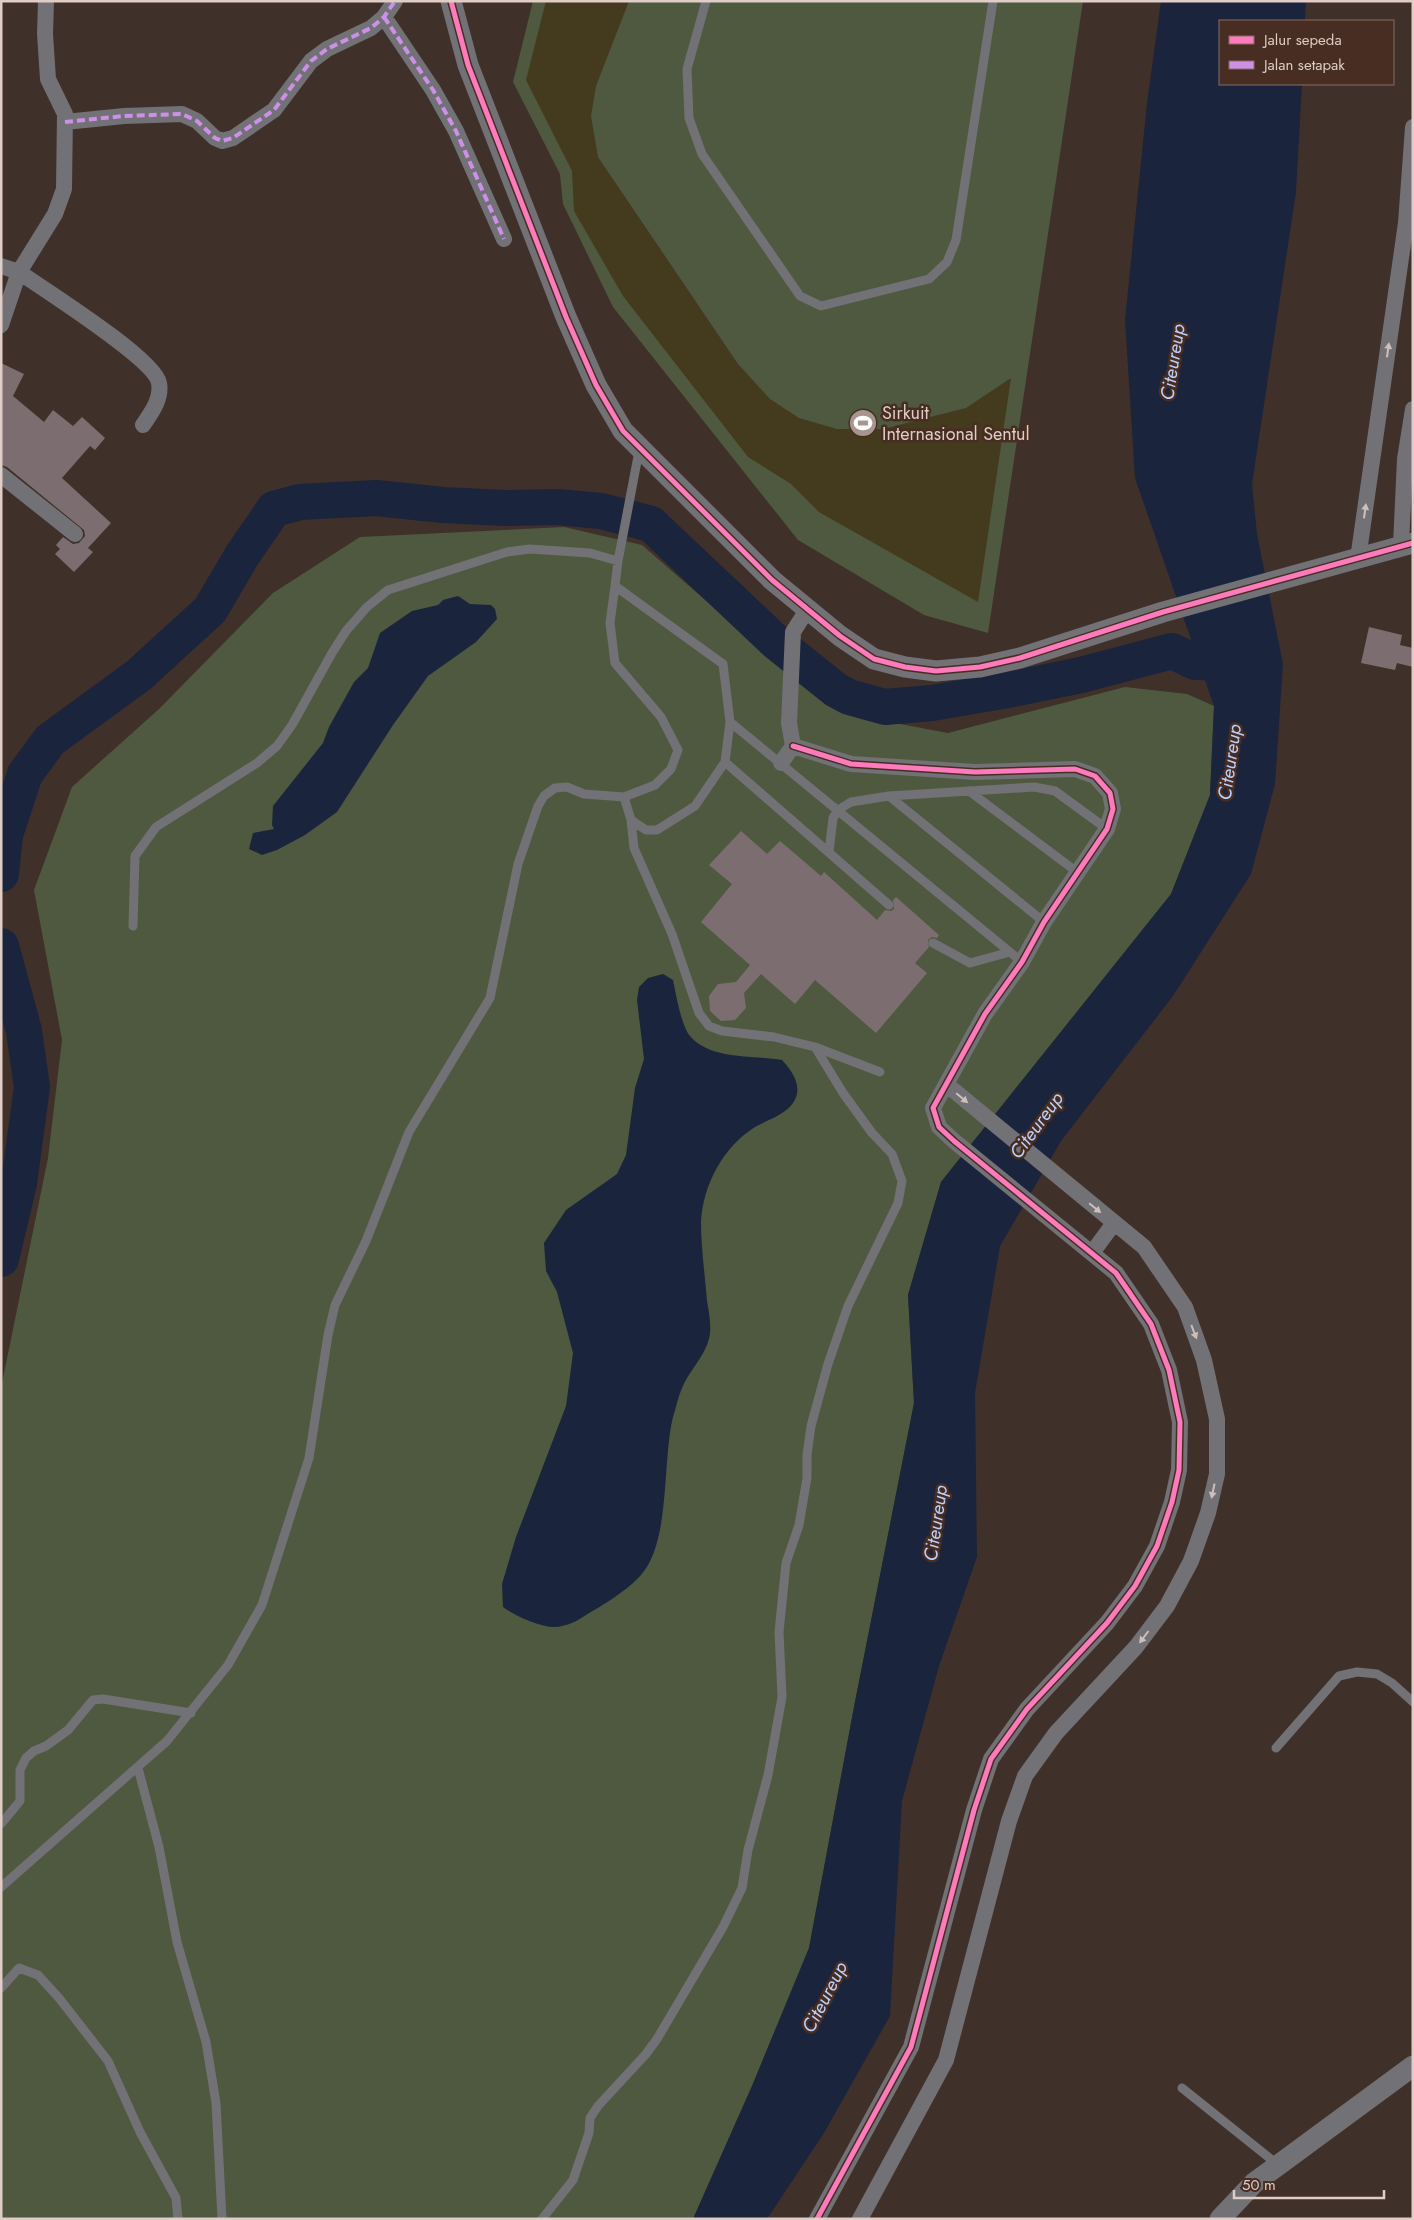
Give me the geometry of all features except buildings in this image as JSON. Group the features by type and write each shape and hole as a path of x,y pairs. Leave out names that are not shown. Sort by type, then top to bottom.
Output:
{"street":[{"path":"1,325 19,272 55,214 64,189 65,114 48,79 46,1"},
{"path":"65,122 124,116 182,114 197,120 215,138 222,141 233,138 274,110 311,60 327,49 371,28 384,16 395,1"},
{"path":"451,1 468,65 566,317 596,385 623,431 772,580 840,636 874,659 905,667 936,671 980,667 1020,658 1163,612 1407,544 1405,459 1413,409"},
{"path":"384,16 433,90 451,123 504,239"},
{"path":"1358,559 1406,224 1413,127"},
{"path":"1,266 19,272 132,352 151,369 159,382 158,400 143,425"},
{"path":"1,475 75,534"},
{"path":"781,763 793,746 789,723 792,632 807,610"},
{"path":"793,746 851,764 975,772 1075,769 1095,776 1110,793 1113,809 1107,829 1044,922 1016,957 933,1108 939,1127 954,1142 1116,1273 1151,1324 1169,1370 1180,1422 1179,1470 1172,1502 1157,1546 1135,1586 1107,1624 1027,1709 991,1759 974,1810 911,2047 817,2219"},
{"path":"860,2219 946,2060 1009,1821 1025,1776 1056,1733 1136,1648 1167,1606 1191,1561 1208,1513 1216,1474 1217,1419 1204,1360 1185,1306 1144,1247 946,1084"},
{"path":"1092,1253 1114,1223"},
{"path":"1220,2219 1254,2182 1413,2066"}],"lane":[{"path":"706,1 688,69 689,118 702,154 800,296 821,306 930,280 947,262 956,240 993,1"},
{"path":"1,1887 167,1741 192,1713 228,1665 262,1605 309,1458 328,1334 336,1305 366,1241 409,1132 490,998 518,864 538,806 544,796 554,788 567,787 584,794 624,797 655,785 671,768 678,750 661,717 615,663 610,623 618,561 640,448"},
{"path":"133,926 135,856 144,842 156,827 257,763 277,746 292,725 346,631 367,607 388,590 507,552 530,549 590,553 618,561"},
{"path":"615,586 723,664 730,722 725,762 695,806 657,830 646,830 631,820"},
{"path":"730,722 1016,957"},
{"path":"725,762 889,905"},
{"path":"829,852 833,818 838,810 851,802 889,796 1034,787 1055,791 1107,829"},
{"path":"969,791 1077,872"},
{"path":"889,796 1044,922"},
{"path":"624,797 631,820 634,848 672,934 698,1012 709,1026 722,1031 774,1037 815,1047 880,1072"},
{"path":"933,943 970,964 1016,957"},
{"path":"542,2219 573,2180 589,2133 590,2118 598,2106 657,2040 723,1927 742,1888 748,1850 768,1775 782,1697 778,1632 786,1562 799,1525 807,1478 807,1455 811,1426 828,1364 848,1306 898,1203 902,1181 892,1154 866,1125 815,1047"},
{"path":"1276,1748 1339,1676 1358,1672 1376,1674 1392,1683 1413,1702"},
{"path":"1,1824 20,1801 20,1770 26,1758 34,1750 46,1746 68,1730 93,1700 103,1698 192,1713"},
{"path":"138,1768 158,1848 177,1942 206,2042 216,2102 222,2219"},
{"path":"1,1988 19,1968 38,1975 59,1998 108,2061 140,2132 176,2198 178,2219"},
{"path":"1182,2088 1277,2164"}],"green space":[{"name":"Sirkuit Internasional Sentul","path":"533,1 1083,1 988,633 924,615 798,540 613,307 563,204 560,174 513,82"},
{"path":"564,527 642,545 804,686 857,716 948,733 1125,687 1187,694 1214,706 1210,795 1171,894 941,1182 908,1295 914,1403 809,1948 752,2086 693,2219 1,2219 1,1388 48,1158 62,1040 34,890 72,787 159,709 273,593 360,537"}],"sand":[{"path":"546,1 629,1 596,86 591,116 598,157 738,364 770,399 799,418 837,429 883,429 966,408 1011,378 978,602 819,512 791,484 748,457 623,296 574,211 572,171 526,80"}],"water":[{"name":"Citeureup","path":"1161,1 1306,1 1305,20 1219,20 1219,85 1302,85 1296,192 1252,484 1257,534 1283,664 1275,784 1251,874 1173,996 1061,1141 1000,1246 975,1393 977,1557 939,1666 902,1801 890,2016 824,2133 767,2219 693,2219 752,2086 809,1948 914,1403 908,1295 941,1182 1171,894 1210,795 1214,706 1135,478 1125,320 1147,103"},
{"path":"458,596 470,604 491,605 495,609 497,619 476,642 428,676 393,725 337,812 305,835 277,850 262,855 249,849 253,833 274,829 272,825 273,806 323,743 329,727 354,682 368,668 380,633 412,611 438,605 443,600"},
{"path":"663,974 673,980 684,1025 690,1036 698,1044 720,1053 782,1060 793,1074 797,1085 796,1097 785,1111 755,1127 733,1145 717,1168 706,1194 701,1232 710,1335 704,1352 682,1388 673,1417 661,1522 651,1560 636,1581 581,1619 556,1627 540,1625 503,1607 502,1584 516,1537 566,1406 573,1353 557,1292 546,1271 544,1243 566,1210 617,1174 626,1155 635,1088 644,1059 637,1000 639,987 648,978"}],"waterway":[{"path":"1,874 5,835 25,774 50,740 139,675 210,610 243,554 274,509 300,502 376,498 443,505 505,508 558,507 601,511 651,524 777,643 836,690 849,697 885,707 932,703 1008,690 1081,675 1172,651 1195,662 1242,663"},
{"path":"1,946 24,1031 32,1087 19,1183 1,1259"}],"marked path":[{"path":"65,122 124,116 182,114 197,121 215,138 222,141 233,138 274,110 311,61 327,49 371,28 384,17 395,1"},
{"path":"384,17 433,90 456,131 504,239"}],"cycle path":[{"path":"451,1 468,65 566,317 596,385 623,431 772,580 840,636 874,659 905,667 936,671 980,667 1020,658 1163,612 1413,543"},
{"path":"793,746 851,764 975,772 1075,769 1095,776 1110,793 1113,809 1107,829 1044,922 1022,962 985,1014 933,1108 939,1127 954,1141 1116,1273 1151,1324 1169,1370 1180,1422 1179,1470 1172,1502 1157,1546 1135,1586 1107,1623 1027,1709 991,1759 974,1810 911,2047 817,2219"}],"place":[{"name":"Sirkuit Internasional Sentul","path":"863,423"}]}
